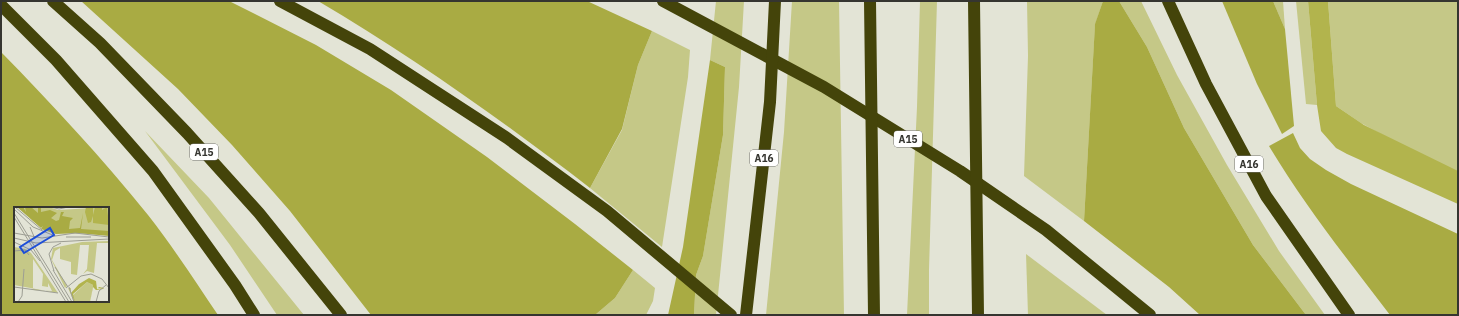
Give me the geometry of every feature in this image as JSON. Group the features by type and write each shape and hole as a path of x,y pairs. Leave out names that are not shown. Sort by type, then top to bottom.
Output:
{"highway":[{"name":"A15","path":"53,1 100,43 188,133 259,213 341,315"},
{"path":"280,1 370,49 507,138 607,211 731,315"},
{"name":"A15","path":"663,1 824,87 960,171 1046,230 1150,315"},
{"name":"A16","path":"746,315 770,102 775,1"},
{"path":"870,1 874,315"},
{"path":"974,1 978,315"},
{"name":"A16","path":"1168,1 1206,84 1266,196 1349,315"},
{"path":"1,5 56,60 153,171 235,285 254,315"}],"green space":[{"path":"716,1 744,1 739,87 716,315 694,315 696,275 703,256 723,135 725,67 710,60"},
{"path":"792,1 839,1 844,315 766,315 784,132"},
{"path":"920,1 937,1 929,315 907,315 917,107"},
{"path":"1027,1 1103,1 1095,25 1084,221 1024,176 1028,56"},
{"path":"1119,1 1141,1 1177,75 1227,165 1279,251 1325,315 1306,315 1253,245 1184,128 1147,47"},
{"path":"1273,1 1283,1 1285,29"},
{"path":"1296,1 1308,1 1317,105 1306,104"},
{"path":"1328,1 1458,1 1458,176 1361,123 1336,106"},
{"path":"652,31 690,50 688,77 662,247 590,188 622,130 638,65"},
{"path":"145,131 209,198 304,315 277,315 230,245"},
{"path":"1026,254 1107,315 1028,315"},
{"path":"633,270 655,288 653,301 646,315 595,315 615,298"}],"shaded area":[{"path":"81,1 229,1 316,45 391,90 487,157 633,270 615,298 595,315 371,315 290,211 232,145 178,89"},
{"path":"318,1 587,1 652,31 638,65 622,129 590,188 457,90 388,44"},
{"path":"1103,1 1119,1 1147,47 1184,128 1253,245 1306,315 1200,315 1169,287 1084,221 1095,24"},
{"path":"1222,1 1273,1 1285,29 1294,126 1282,134 1257,84"},
{"path":"1308,1 1328,1 1336,106 1364,125 1458,171 1458,204 1347,154 1336,148 1321,131 1317,105"},
{"path":"1,52 39,91 131,194 184,264 218,315 1,315"},
{"path":"710,60 725,67 723,135 703,256 696,275 694,315 668,315 683,247"},
{"path":"1293,133 1300,148 1310,159 1326,170 1351,184 1458,234 1458,315 1390,315 1312,211 1269,146"}]}
